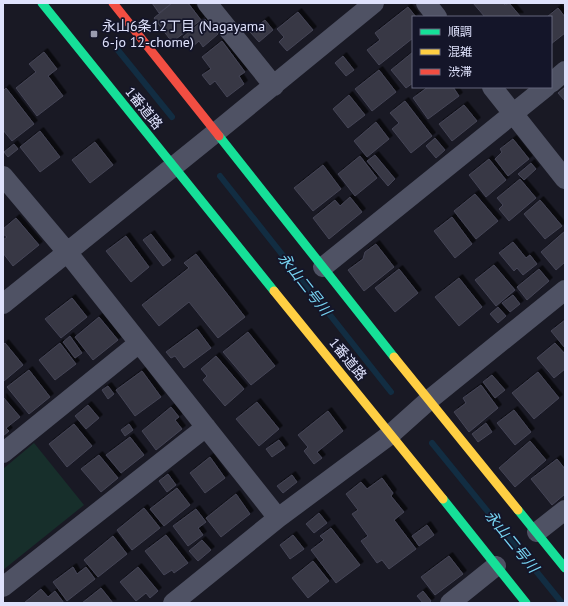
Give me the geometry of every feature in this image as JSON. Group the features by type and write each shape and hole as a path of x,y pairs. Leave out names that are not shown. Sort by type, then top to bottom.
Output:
{"street":[{"name":"1番道路","path":"42,3 526,603"},
{"path":"113,3 215,134 565,568"},
{"path":"208,3 274,86"},
{"path":"3,304 215,134 374,3"},
{"path":"426,3 436,16"},
{"path":"552,82 565,71"},
{"path":"493,88 565,179"},
{"path":"323,267 545,88"},
{"path":"3,176 67,252 278,518"},
{"path":"173,603 278,518 391,434 429,400 565,290"},
{"path":"3,453 139,343"},
{"path":"3,587 206,427"},
{"path":"536,532 565,510"},
{"path":"450,603 496,566"}],"green space":[{"path":"34,443 84,505 3,570 3,469"}],"building":[{"path":"152,3 172,3 159,13"},
{"path":"172,3 188,3 201,20 172,42 154,18"},
{"path":"473,3 503,3 505,5 509,3 520,16 484,16"},
{"path":"408,7 415,16 412,16 412,39 379,65 367,50 380,40 375,33"},
{"path":"558,8 565,17 565,33 552,43 552,16 548,16"},
{"path":"298,12 313,30 287,51 279,42 284,37 277,29"},
{"path":"205,19 218,34 203,47 199,41 192,47 183,37"},
{"path":"265,20 273,30 259,42 250,32"},
{"path":"222,41 245,72 239,76 244,84 227,97 215,81 210,85 202,75 211,69 202,57"},
{"path":"44,52 57,69 48,76 63,96 37,116 16,88 36,72 29,64"},
{"path":"412,53 412,84 406,88 391,70"},
{"path":"343,56 354,70 346,76 335,63"},
{"path":"379,70 396,92 372,111 355,89"},
{"path":"565,87 565,101 558,93"},
{"path":"6,88 34,124 12,141 3,130 3,91"},
{"path":"427,88 454,88 459,96 428,119 413,98"},
{"path":"349,95 365,115 348,128 333,109"},
{"path":"405,101 432,136 411,153 392,129 399,123 390,113"},
{"path":"464,105 477,121 452,141 439,124"},
{"path":"376,122 389,139 367,157 354,141"},
{"path":"40,131 60,157 40,172 20,147"},
{"path":"435,138 445,150 436,158 426,146"},
{"path":"513,139 529,159 508,176 495,159 502,152 500,149"},
{"path":"95,142 113,165 90,183 72,160"},
{"path":"14,144 18,149 8,157 4,152"},
{"path":"375,155 395,179 388,186 367,161"},
{"path":"360,156 377,178 355,196 338,174"},
{"path":"489,159 506,180 486,197 469,175"},
{"path":"531,163 536,169 524,180 518,174"},
{"path":"323,165 341,189 313,211 294,188"},
{"path":"520,179 536,198 509,221 499,209 503,205 497,198"},
{"path":"475,194 498,221 476,239 454,211"},
{"path":"350,197 362,212 329,239 313,218 335,200 340,206"},
{"path":"540,200 562,226 545,239 524,214"},
{"path":"452,217 472,244 455,258 434,231"},
{"path":"16,218 39,245 13,266 3,253 3,240 7,237 3,234 3,229"},
{"path":"565,231 565,262 556,270 541,252"},
{"path":"151,234 171,260 163,266 143,240"},
{"path":"126,236 149,267 131,282 106,251"},
{"path":"513,242 526,258 530,255 537,264 523,275 517,268 514,271 499,253"},
{"path":"376,244 394,267 364,291 348,270 363,259 365,252"},
{"path":"196,254 245,317 218,338 189,302 159,326 142,305 189,268 184,263"},
{"path":"494,265 515,290 496,306 475,280"},
{"path":"399,269 418,293 395,312 375,288"},
{"path":"539,269 549,281 527,300 517,287"},
{"path":"459,278 482,307 459,326 435,297"},
{"path":"513,295 520,304 510,312 502,303"},
{"path":"72,298 87,317 61,338 45,319"},
{"path":"498,307 506,316 498,323 490,314"},
{"path":"99,317 118,340 93,360 75,337"},
{"path":"565,320 565,348 551,331"},
{"path":"197,329 211,348 184,368 175,356 171,358 166,352"},
{"path":"248,332 275,366 251,385 223,352"},
{"path":"70,336 82,353 75,358 63,342"},
{"path":"5,343 23,365 4,381 3,345"},
{"path":"60,343 76,364 55,380 39,360"},
{"path":"555,343 565,354 565,369 554,378 537,358"},
{"path":"216,356 244,389 225,406 203,380 207,376 201,369"},
{"path":"29,370 50,397 29,414 7,387"},
{"path":"142,371 161,397 135,416 116,390"},
{"path":"538,372 559,398 534,419 512,393"},
{"path":"492,375 505,390 495,398 483,382"},
{"path":"481,385 498,408 469,432 454,412 466,403 463,398"},
{"path":"108,386 114,394 108,399 102,390"},
{"path":"3,397 20,417 6,428 9,431 3,436"},
{"path":"257,402 279,429 259,446 236,419"},
{"path":"88,405 99,418 86,429 75,416"},
{"path":"171,407 179,417 175,420 182,429 156,450 142,431"},
{"path":"514,410 531,432 515,445 497,423"},
{"path":"328,411 343,431 317,452 322,458 314,464 304,451 308,447 298,435"},
{"path":"486,423 492,432 478,442 472,434"},
{"path":"74,424 92,446 67,467 49,444"},
{"path":"129,424 133,430 125,436 121,430"},
{"path":"130,437 144,455 121,473 106,455"},
{"path":"279,440 285,448 272,457 266,449"},
{"path":"530,441 546,460 515,487 499,468"},
{"path":"99,455 118,478 101,492 81,469"},
{"path":"210,457 225,478 205,493 190,473"},
{"path":"557,459 565,469 565,494 552,505 531,479"},
{"path":"168,474 176,485 167,492 159,481"},
{"path":"292,475 297,482 283,493 277,486"},
{"path":"382,478 393,493 391,496 404,512 394,520 416,549 389,569 382,560 377,563 361,541 368,536 352,514 358,510 346,494 361,482 367,489"},
{"path":"177,488 190,505 164,526 150,509"},
{"path":"236,494 250,514 221,537 206,518"},
{"path":"144,508 160,528 132,550 117,530"},
{"path":"196,509 206,522 198,528 203,535 188,546 173,526"},
{"path":"319,513 327,523 314,533 306,524"},
{"path":"427,525 434,535 419,546 412,536"},
{"path":"331,528 360,565 336,583 311,550 324,540 320,536"},
{"path":"166,535 188,563 174,573 172,570 164,575 145,551"},
{"path":"293,535 304,549 290,559 280,545"},
{"path":"113,536 127,554 98,577 84,560"},
{"path":"202,540 211,550 198,561 189,551"},
{"path":"449,556 463,574 435,595 421,577"},
{"path":"313,561 329,581 308,598 292,578"},
{"path":"73,567 77,574 86,567 95,579 67,601 53,582"},
{"path":"138,567 158,591 150,598 146,593 136,601 120,582"},
{"path":"101,588 113,603 82,603"},
{"path":"41,589 48,597 55,591 64,603 24,603"},
{"path":"423,591 431,601 429,603 423,603 417,596"}],"waterway":[{"name":"永山二号川","path":"117,49 172,117"},
{"name":"永山二号川","path":"220,176 391,392"},
{"name":"永山二号川","path":"432,443 562,603"}],"traffic: fast":[{"path":"42,3 274,291"},
{"path":"219,136 394,357"},
{"path":"443,499 526,603"},
{"path":"518,510 565,568"}],"traffic: slow":[{"path":"274,291 443,499"},
{"path":"394,357 518,510"}],"traffic: jam":[{"path":"113,3 219,136"}],"place":[{"name":"永山6条12丁目 (Nagayama 6-jo 12-chome)","path":"94,34"}]}
